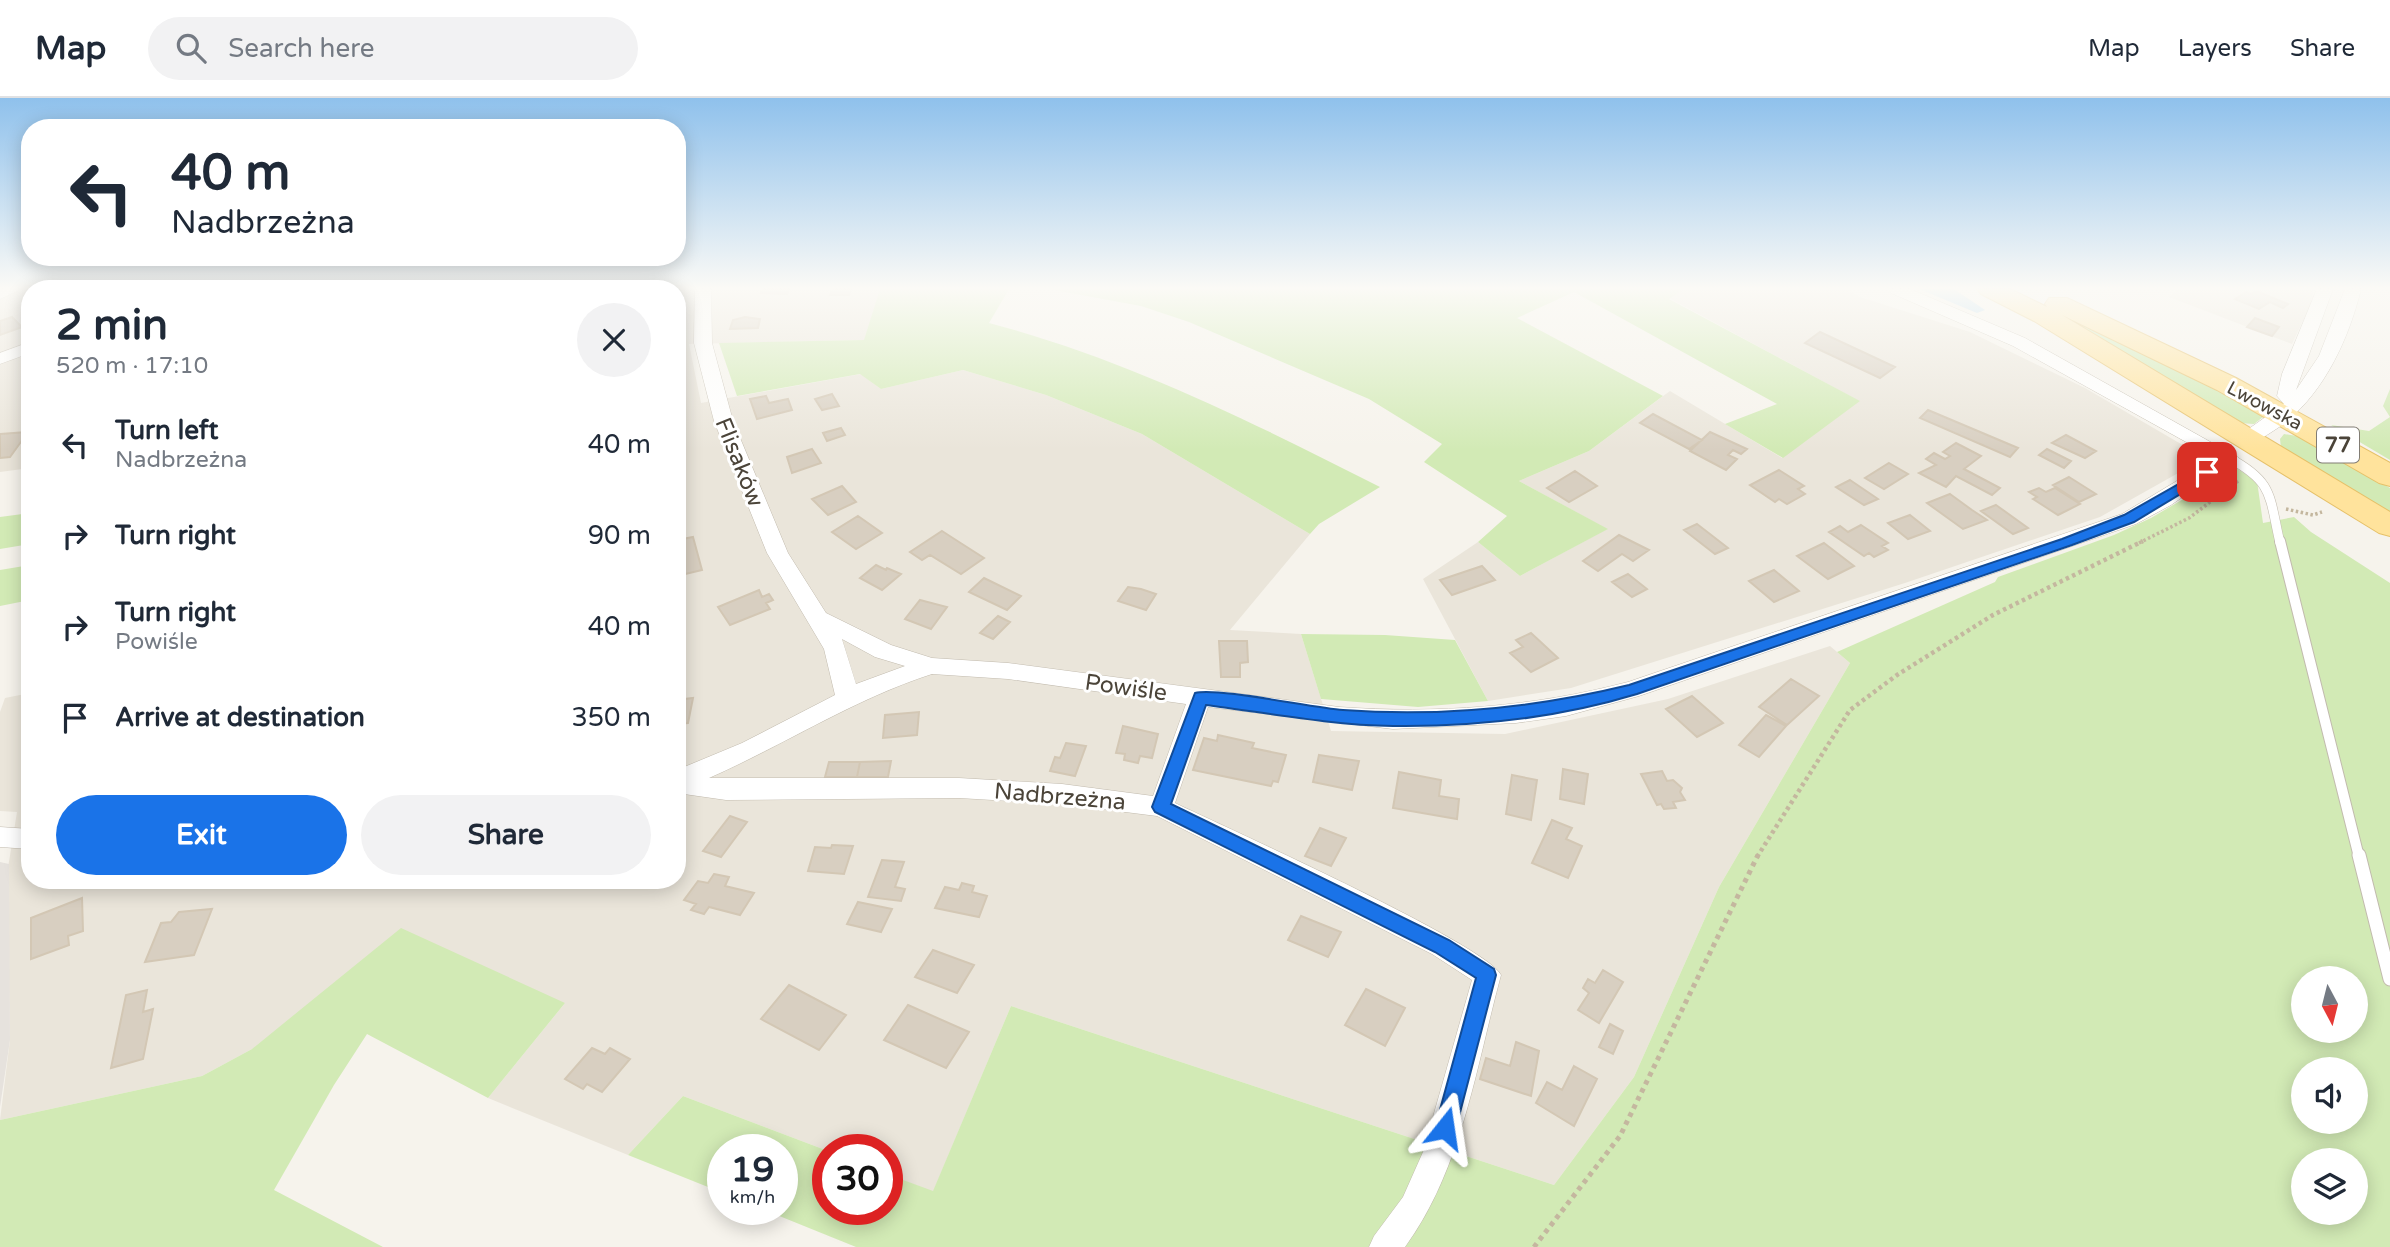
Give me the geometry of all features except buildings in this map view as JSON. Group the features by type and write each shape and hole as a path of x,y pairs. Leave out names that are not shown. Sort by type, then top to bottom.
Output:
{"main road":[{"name":"Lwowska","path":"2083,343 2238,448 2390,526"},
{"name":"Lwowska","path":"2147,343 2291,410 2390,476"}],"street":[{"name":"Flisaków","path":"702,343 707,372 728,437 779,555 794,584 822,620 843,663 847,697"},
{"path":"2020,343 2238,448"},
{"path":"2291,410 2286,396 2291,374 2304,343"},
{"path":"2291,410 2319,373 2331,343"},
{"path":"0,359 21,351"},
{"name":"Powiśle","path":"686,778 750,750 847,697 880,682 932,666 1008,671 1339,716 1393,720 1516,714 1566,707 1631,690 2067,542 2141,513 2272,427 2291,410"},
{"name":"Flisaków","path":"822,620 883,652 932,666"},
{"path":"1161,807 1200,698"},
{"name":"Nadbrzeżna","path":"686,783 726,790 959,788 1062,794 1161,807 1442,946 1487,975 1438,1154 1414,1208 1385,1247"},
{"path":"0,837 21,838"}],"lane":[{"path":"2238,448 2266,485 2390,979"}],"path":[{"path":"1535,1247 1620,1136 1758,855 1850,710 1897,675 1993,615 2189,518 2239,480"},
{"path":"2272,506 2313,515 2330,509"}],"shaded area":[{"path":"0,343 21,343 21,469 0,472"},
{"path":"686,343 750,343 689,344 701,403 861,374 881,389 963,370 1046,395 1142,434 1310,534 1230,630 1301,634 1331,731 1505,734 1668,699 1830,646 1850,663 1719,887 1634,1077 1554,1185 1011,1006 933,1192 903,1180 903,1134 812,1134 812,1145 798,1140 798,1134 783,1134 683,1096 628,1155 488,1098 565,1003 252,1049 202,1076 0,1120 10,1040 7,874 17,812 0,811 0,712 5,698 21,695 21,889 686,889"},
{"path":"1751,343 1992,343 2085,388 2205,458 2100,517 1905,583 1571,688 1488,701 1423,579 1478,542 1520,576 1607,529 1519,481 1589,451 1670,391 1782,458 1859,401"},
{"path":"0,862 9,864 10,1040 0,1107"}],"green space":[{"path":"719,343 1054,343 1189,394 1380,487 1319,524 1310,534 1142,434 1046,395 963,370 881,389 860,374 737,396"},
{"path":"1237,343 1563,343 1663,396 1589,451 1519,481 1608,529 1520,576 1478,542 1507,516 1424,462 1442,444 1369,399"},
{"path":"1666,343 1751,343 1860,401 1783,458 1725,424 1777,404"},
{"path":"2107,343 2124,343 2172,365 2261,413 2263,417 2254,424 2239,423"},
{"path":"2390,389 2390,417 2383,406"},
{"path":"2390,417 2390,460 2331,425 2369,431"},
{"path":"2284,434 2303,437 2390,488 2390,517 2281,448 2280,439"},
{"path":"2236,468 2257,481 2263,523 2294,517 2311,532 2390,583 2390,1247 856,1247 798,1224 798,1140 812,1145 812,1225 903,1225 903,1180 933,1191 1011,1006 1554,1185 1634,1077 1719,887 1850,663 1837,652 1995,582 1998,577 2114,535 2151,518"},
{"path":"21,514 21,546 0,549 0,517"},
{"path":"21,566 21,602 0,606 0,570"},
{"path":"1301,634 1385,635 1455,640 1488,701 1418,707 1321,699"},
{"path":"401,928 565,1003 488,1098 367,1034 334,1085 274,1190 383,1247 0,1247 0,1120 202,1076 252,1049"},
{"path":"683,1096 783,1134 707,1134 707,1187 628,1155"}],"route":[{"path":"1445,1128 1487,975 1442,946 1210,828 1161,807 1200,698 1339,716 1393,720 1451,719 1566,707 1631,690 2067,542 2129,519 2207,472"}]}
